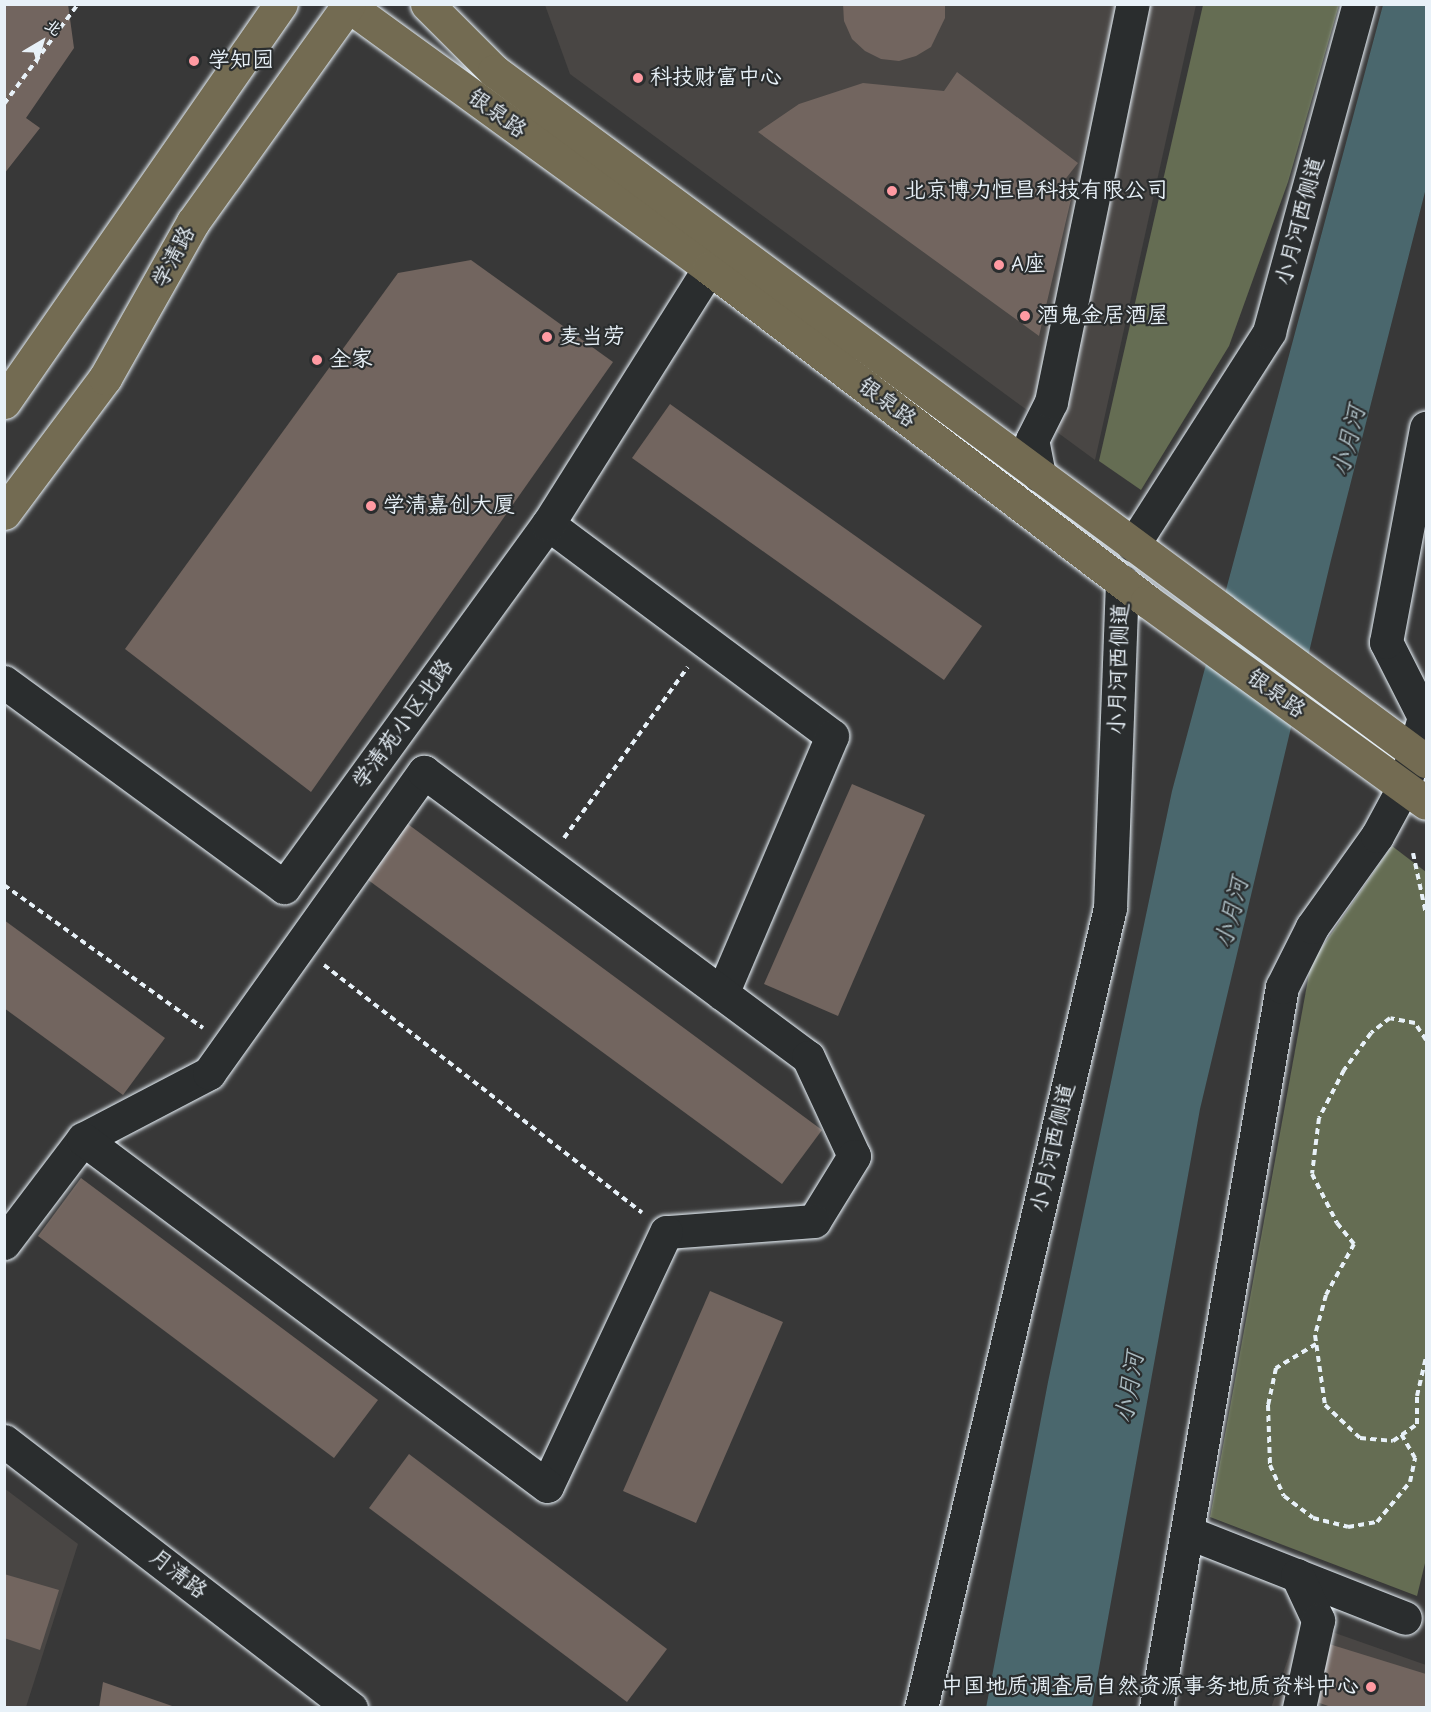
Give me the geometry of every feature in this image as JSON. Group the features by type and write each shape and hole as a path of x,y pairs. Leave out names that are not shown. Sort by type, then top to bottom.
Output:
{"main road":[{"path":"4,402 281,4"},
{"name":"银泉路","path":"427,4 494,71 1420,757"},
{"name":"银泉路","path":"348,5 710,268 1147,601 1415,794"},
{"name":"学清路","path":"4,513 105,378 136,329 193,222 348,5"}],"street":[{"path":"1040,476 1032,440 1050,402 1133,4"},
{"name":"小月河西侧道","path":"1145,554 1269,332 1359,4"},
{"name":"学清苑小区北路","path":"4,682 284,887 548,524 710,268"},
{"path":"1156,1707 1282,987 1311,927 1377,836 1415,794 1424,717 1386,642 1426,428"},
{"path":"548,524 832,736 722,994"},
{"name":"小月河西侧道","path":"921,1707 1110,908 1122,581"},
{"path":"4,1243 83,1139 209,1073 424,772 808,1057 854,1156 814,1221 666,1232 548,1486 83,1139"},
{"name":"月清路","path":"4,1441 351,1707"},
{"path":"1187,1532 1405,1618"},
{"path":"1297,1575 1318,1620 1299,1707"}],"path":[{"path":"4,104 78,4"},
{"path":"546,863 706,642"},
{"path":"1413,853 1426,914"},
{"path":"4,885 228,1046"},
{"path":"300,946 666,1232"},
{"path":"1426,1040 1415,1023 1390,1018 1371,1033 1344,1070 1319,1118 1312,1174 1337,1223 1354,1244 1326,1295 1315,1335 1325,1405 1360,1438 1393,1441 1417,1424 1417,1396 1426,1357"},
{"path":"1316,1344 1276,1368 1268,1406 1270,1465 1284,1496 1313,1518 1348,1527 1377,1522 1410,1482 1415,1458 1401,1434"}],"shaded area":[{"name":"科技财富中心","path":"545,5 1196,5 1095,460 570,74"},
{"path":"4,1488 78,1544 26,1707 5,1707"},
{"path":"1301,1621 1426,1665 1426,1707 1271,1708"}],"green space":[{"path":"1203,5 1339,5 1288,182 1229,346 1141,490 1099,461"},
{"path":"1392,846 1426,872 1426,1559 1417,1596 1210,1517 1311,963"}],"water":[{"name":"小月河","path":"1383,5 1426,5 1426,188 1331,560 1200,1109 1092,1707 986,1708 1048,1382 1172,791"}],"building":[{"path":"4,4 68,4 74,48 26,118 40,128 4,174"},
{"path":"843,4 945,4 945,18 931,47 916,56 899,61 881,59 865,51 852,39 844,21"},
{"name":"A座","path":"957,72 1078,163 1060,186 1072,195 1039,336 758,132 799,104 863,83 944,91"},
{"name":"学清嘉创大厦","path":"471,260 613,362 311,792 125,649 398,273"},
{"path":"670,404 982,626 944,680 632,458"},
{"path":"852,784 925,815 838,1016 764,984"},
{"path":"401,819 822,1130 782,1184 360,874"},
{"path":"4,920 165,1038 123,1095 4,1008"},
{"path":"81,1178 378,1400 334,1458 38,1236"},
{"path":"710,1291 783,1322 696,1523 623,1491"},
{"path":"409,1454 667,1649 627,1702 369,1508"},
{"path":"4,1574 59,1590 40,1650 4,1638"},
{"name":"中国地质调查局自然资源事务地质资料中心","path":"1329,1644 1426,1674 1426,1708 1334,1708 1311,1700"},
{"path":"103,1682 175,1707 175,1708 99,1708"}],"place":[{"name":"学知园","path":"194,61"},
{"name":"科技财富中心","path":"638,78"},
{"name":"北京博力恒昌科技有限公司","path":"892,191"},
{"name":"A座","path":"999,265"},
{"name":"酒鬼金居酒屋","path":"1025,316"},
{"name":"麦当劳","path":"547,337"},
{"name":"全家","path":"317,360"},
{"name":"学清嘉创大厦","path":"371,506"},
{"name":"中国地质调查局自然资源事务地质资料中心","path":"1371,1687"}]}
